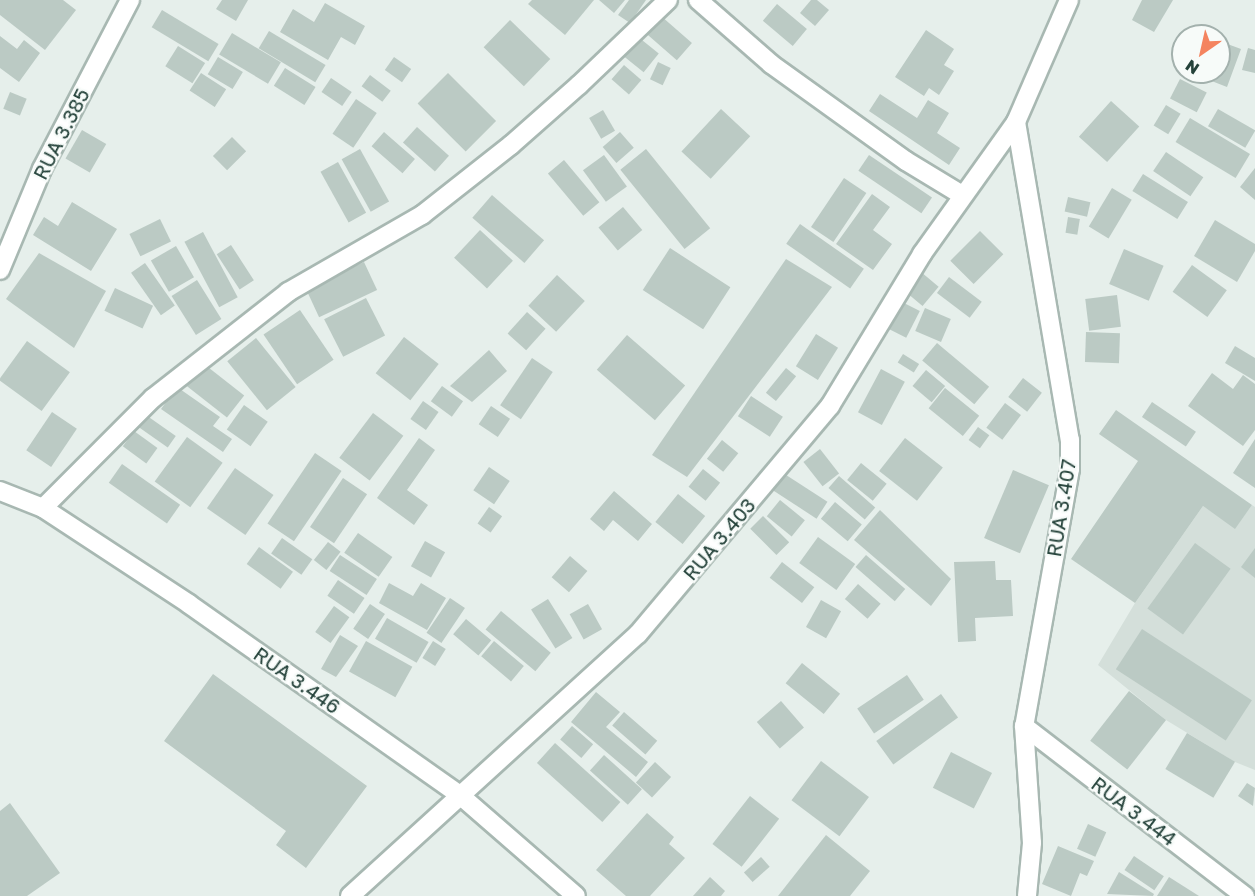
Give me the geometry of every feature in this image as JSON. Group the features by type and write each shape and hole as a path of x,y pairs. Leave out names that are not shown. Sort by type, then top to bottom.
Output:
{"street":[{"name":"RUA 3.385","path":"0,270 42,169 130,0"},
{"path":"43,508 153,398 288,292 422,215 511,145 579,85 668,0"},
{"path":"698,0 771,64 906,161 962,195"},
{"name":"RUA 3.403","path":"350,896 638,634 804,439 836,398 916,262 1016,122 1069,0"},
{"name":"RUA 3.407","path":"1016,122 1070,440 1070,469 1024,726 1032,843 1027,896"},
{"name":"RUA 3.446","path":"0,491 43,508 189,604 462,796 576,896"},
{"name":"RUA 3.444","path":"1024,726 1245,896"}],"shaded area":[{"path":"1252,505 1255,507 1255,770 1235,762 1166,720 1098,665 1135,603 1203,506 1235,528"}],"building":[{"path":"0,0 63,0 76,10 45,50 0,15"},
{"path":"222,0 248,0 236,21 216,9"},
{"path":"532,0 594,0 565,35 528,4"},
{"path":"599,0 625,0 614,13"},
{"path":"629,0 646,0 630,23 618,15"},
{"path":"811,0 817,0 829,10 815,26 800,13"},
{"path":"1142,0 1173,0 1154,32 1132,20"},
{"path":"325,3 365,26 355,45 341,37 328,60 280,32 293,9 314,22"},
{"path":"777,4 807,29 793,46 763,21"},
{"path":"162,10 219,44 208,61 152,27"},
{"path":"661,16 692,43 677,60 646,33"},
{"path":"510,20 550,59 524,86 484,47"},
{"path":"926,30 954,49 944,65 954,71 939,95 929,88 924,96 895,77"},
{"path":"269,31 326,65 315,82 259,48"},
{"path":"232,33 281,62 268,84 219,54"},
{"path":"0,36 17,49 24,40 40,53 19,82 0,68"},
{"path":"637,36 659,54 644,72 622,55"},
{"path":"1231,45 1241,49 1231,76"},
{"path":"178,46 205,63 192,83 165,66"},
{"path":"1248,48 1255,50 1255,73 1242,70"},
{"path":"218,57 243,72 233,89 208,74"},
{"path":"394,57 411,69 402,82 385,70"},
{"path":"658,62 671,68 663,85 650,79"},
{"path":"624,65 641,80 629,94 612,79"},
{"path":"285,68 316,87 304,105 274,86"},
{"path":"201,73 226,89 215,107 190,91"},
{"path":"448,73 496,121 466,151 418,103"},
{"path":"370,75 391,91 382,102 362,86"},
{"path":"331,78 352,92 342,106 321,92"},
{"path":"1177,84 1190,84 1207,93 1197,112 1170,99"},
{"path":"10,92 27,99 20,115 3,109"},
{"path":"880,94 917,118 928,100 949,113 937,133 960,148 949,165 869,111"},
{"path":"356,99 377,113 353,148 333,134"},
{"path":"1111,101 1139,126 1107,162 1079,137"},
{"path":"1166,105 1181,114 1168,134 1154,126"},
{"path":"721,109 750,136 711,179 681,151"},
{"path":"1218,109 1255,130 1245,148 1208,126"},
{"path":"603,110 615,131 601,139 589,118"},
{"path":"1190,118 1250,154 1236,178 1176,142"},
{"path":"417,127 449,156 435,171 403,143"},
{"path":"82,130 106,144 90,173 66,159"},
{"path":"384,132 415,159 402,173 372,146"},
{"path":"620,132 634,148 616,163 603,147"},
{"path":"232,137 246,151 227,170 213,156"},
{"path":"360,149 389,201 371,212 342,159"},
{"path":"646,149 710,228 685,249 620,170"},
{"path":"1166,152 1203,177 1190,196 1153,171"},
{"path":"604,155 627,187 606,202 583,170"},
{"path":"869,155 932,197 921,213 858,171"},
{"path":"564,160 599,202 583,216 548,173"},
{"path":"338,162 366,213 349,222 321,172"},
{"path":"1255,168 1255,200 1240,187"},
{"path":"1143,174 1188,202 1177,219 1132,191"},
{"path":"844,178 866,193 833,242 811,227"},
{"path":"1112,188 1132,200 1109,238 1089,227"},
{"path":"872,194 890,207 873,230 892,244 873,270 836,244"},
{"path":"492,195 544,240 524,263 472,218"},
{"path":"1068,197 1090,202 1087,217 1065,212"},
{"path":"72,202 117,229 91,271 33,235 44,217 58,226"},
{"path":"623,207 642,230 618,251 598,228"},
{"path":"1068,217 1080,219 1077,235 1065,233"},
{"path":"160,219 171,241 140,256 129,234"},
{"path":"1215,220 1255,244 1255,251 1237,282 1194,256"},
{"path":"800,224 864,269 850,288 786,244"},
{"path":"480,230 513,261 487,288 454,258"},
{"path":"980,231 1003,254 974,284 950,261"},
{"path":"203,232 238,297 219,307 184,242"},
{"path":"231,245 254,280 240,289 217,254"},
{"path":"176,246 194,277 169,292 151,260"},
{"path":"670,248 730,287 703,329 643,290"},
{"path":"1124,249 1164,266 1149,301 1109,284"},
{"path":"39,253 106,291 74,348 6,299"},
{"path":"786,259 832,287 687,477 652,455"},
{"path":"364,262 377,290 319,317 306,289"},
{"path":"145,263 175,306 161,315 131,273"},
{"path":"1192,265 1227,290 1207,317 1173,292"},
{"path":"921,272 939,287 923,306 905,291"},
{"path":"557,275 585,301 556,332 528,306"},
{"path":"949,277 982,302 970,318 937,293"},
{"path":"197,280 221,319 196,335 172,296"},
{"path":"115,288 153,306 142,328 104,311"},
{"path":"1117,295 1121,327 1089,331 1085,299"},
{"path":"366,298 385,335 343,357 324,319"},
{"path":"902,302 920,311 906,338 888,329"},
{"path":"925,308 951,319 941,342 915,331"},
{"path":"300,310 334,360 297,384 264,335"},
{"path":"527,312 546,329 526,350 508,334"},
{"path":"1086,332 1120,333 1119,363 1085,362"},
{"path":"816,334 838,348 818,380 796,366"},
{"path":"627,335 685,386 655,420 597,370"},
{"path":"404,337 439,364 410,400 376,373"},
{"path":"256,338 296,387 267,410 227,361"},
{"path":"27,341 70,372 42,411 0,381"},
{"path":"937,343 989,387 974,404 922,361"},
{"path":"1235,346 1255,358 1255,381 1225,363"},
{"path":"489,350 507,371 472,402 450,386"},
{"path":"903,354 919,364 914,373 898,362"},
{"path":"532,358 553,372 521,419 500,405"},
{"path":"204,364 244,395 227,417 187,386"},
{"path":"786,368 796,376 776,401 766,393"},
{"path":"881,369 905,382 882,425 858,412"},
{"path":"926,370 945,386 932,402 913,386"},
{"path":"1212,373 1233,389 1243,375 1255,384 1255,430 1243,446 1188,406"},
{"path":"1023,378 1042,393 1027,412 1008,397"},
{"path":"442,386 463,401 452,417 431,401"},
{"path":"177,387 220,417 213,426 232,439 223,452 161,409"},
{"path":"945,388 979,416 963,436 929,408"},
{"path":"751,396 783,417 770,437 738,416"},
{"path":"423,401 439,412 426,430 410,419"},
{"path":"1152,402 1196,432 1186,447 1142,417"},
{"path":"1005,403 1021,415 1002,440 986,428"},
{"path":"244,405 268,422 251,446 227,430"},
{"path":"491,406 510,419 498,437 479,424"},
{"path":"1116,410 1252,505 1235,529 1203,506 1135,603 1071,559 1138,461 1099,434"},
{"path":"52,412 77,429 51,467 26,450"},
{"path":"143,413 176,436 168,447 135,424"},
{"path":"373,413 403,436 370,481 339,458"},
{"path":"978,427 989,435 980,448 969,440"},
{"path":"134,431 157,448 146,463 123,446"},
{"path":"187,437 223,463 190,507 155,481"},
{"path":"419,438 435,450 407,490 428,505 414,525 377,498"},
{"path":"905,438 943,468 917,501 879,471"},
{"path":"1255,439 1255,488 1233,473"},
{"path":"722,440 738,453 723,472 707,459"},
{"path":"820,449 839,473 823,486 803,462"},
{"path":"315,453 342,471 294,541 267,523"},
{"path":"861,463 887,484 873,501 847,480"},
{"path":"122,464 180,505 167,524 109,483"},
{"path":"489,467 510,481 494,504 473,490"},
{"path":"235,468 274,495 245,535 207,508"},
{"path":"703,469 720,483 706,501 689,487"},
{"path":"1013,470 1049,485 1020,553 984,538"},
{"path":"783,473 827,502 817,519 772,490"},
{"path":"839,476 875,507 865,520 829,488"},
{"path":"343,478 367,494 334,543 310,527"},
{"path":"614,491 652,524 638,541 613,520 604,531 590,519"},
{"path":"678,494 705,516 683,544 655,522"},
{"path":"780,500 805,520 792,536 767,516"},
{"path":"835,502 862,524 848,541 821,519"},
{"path":"489,507 502,516 491,533 478,523"},
{"path":"880,510 951,579 931,606 854,540"},
{"path":"763,516 789,542 776,555 750,529"},
{"path":"358,533 392,557 379,577 344,553"},
{"path":"818,537 855,564 836,590 799,563"},
{"path":"282,538 312,559 301,575 271,554"},
{"path":"425,541 445,552 431,578 411,566"},
{"path":"328,542 341,552 326,570 314,560"},
{"path":"1195,543 1231,569 1183,634 1147,609"},
{"path":"259,547 293,572 281,589 247,564"},
{"path":"1255,548 1255,578 1241,567"},
{"path":"340,555 377,579 367,595 330,571"},
{"path":"866,555 905,589 895,601 856,567"},
{"path":"570,556 587,571 569,592 552,577"},
{"path":"995,561 996,580 1011,580 1013,616 975,618 976,641 958,642 954,562"},
{"path":"782,562 814,587 802,603 770,578"},
{"path":"338,580 365,598 354,614 327,596"},
{"path":"389,583 413,596 421,583 446,598 427,630 379,603"},
{"path":"858,584 881,604 868,619 845,599"},
{"path":"450,598 465,608 441,643 427,633"},
{"path":"548,599 572,638 555,649 531,610"},
{"path":"821,600 841,611 826,638 806,627"},
{"path":"370,604 385,614 368,639 353,629"},
{"path":"588,604 602,629 584,640 570,614"},
{"path":"334,606 349,617 331,643 315,632"},
{"path":"501,611 551,653 535,671 486,629"},
{"path":"387,618 429,642 417,663 375,639"},
{"path":"466,619 491,640 478,656 453,634"},
{"path":"1142,629 1252,700 1226,741 1116,669"},
{"path":"340,635 358,646 336,677 321,669"},
{"path":"366,641 412,667 395,697 349,672"},
{"path":"433,641 446,649 435,666 422,658"},
{"path":"494,641 524,666 511,681 481,656"},
{"path":"802,663 840,694 824,714 786,683"},
{"path":"213,674 367,786 306,868 276,845 286,831 164,741"},
{"path":"907,675 924,700 874,733 857,709"},
{"path":"1129,691 1166,720 1127,770 1090,741"},
{"path":"596,692 620,712 606,727 648,762 636,777 571,722"},
{"path":"941,694 958,717 893,764 876,741"},
{"path":"781,701 804,727 780,748 757,722"},
{"path":"624,712 657,741 645,754 612,726"},
{"path":"572,726 593,744 581,758 560,740"},
{"path":"1187,733 1235,762 1213,798 1165,769"},
{"path":"555,743 620,802 602,822 537,763"},
{"path":"951,752 992,773 974,809 933,788"},
{"path":"604,755 642,789 628,805 590,771"},
{"path":"821,761 869,797 839,836 792,800"},
{"path":"655,762 671,777 652,797 636,782"},
{"path":"1247,783 1255,788 1253,806 1238,796"},
{"path":"750,796 779,819 742,867 712,844"},
{"path":"10,803 60,873 27,896 0,896 0,811"},
{"path":"647,813 674,837 669,844 685,858 650,896 626,896 596,870"},
{"path":"1088,824 1106,832 1095,857 1077,849"},
{"path":"826,835 870,871 850,896 778,896"},
{"path":"1058,846 1094,861 1087,876 1080,873 1071,896 1042,884"},
{"path":"1134,856 1164,876 1154,890 1124,870"},
{"path":"761,857 770,867 753,882 744,872"},
{"path":"1119,872 1154,894 1153,896 1107,894"},
{"path":"710,877 725,891 721,896 693,896"},
{"path":"1169,877 1199,896 1157,896"}]}
